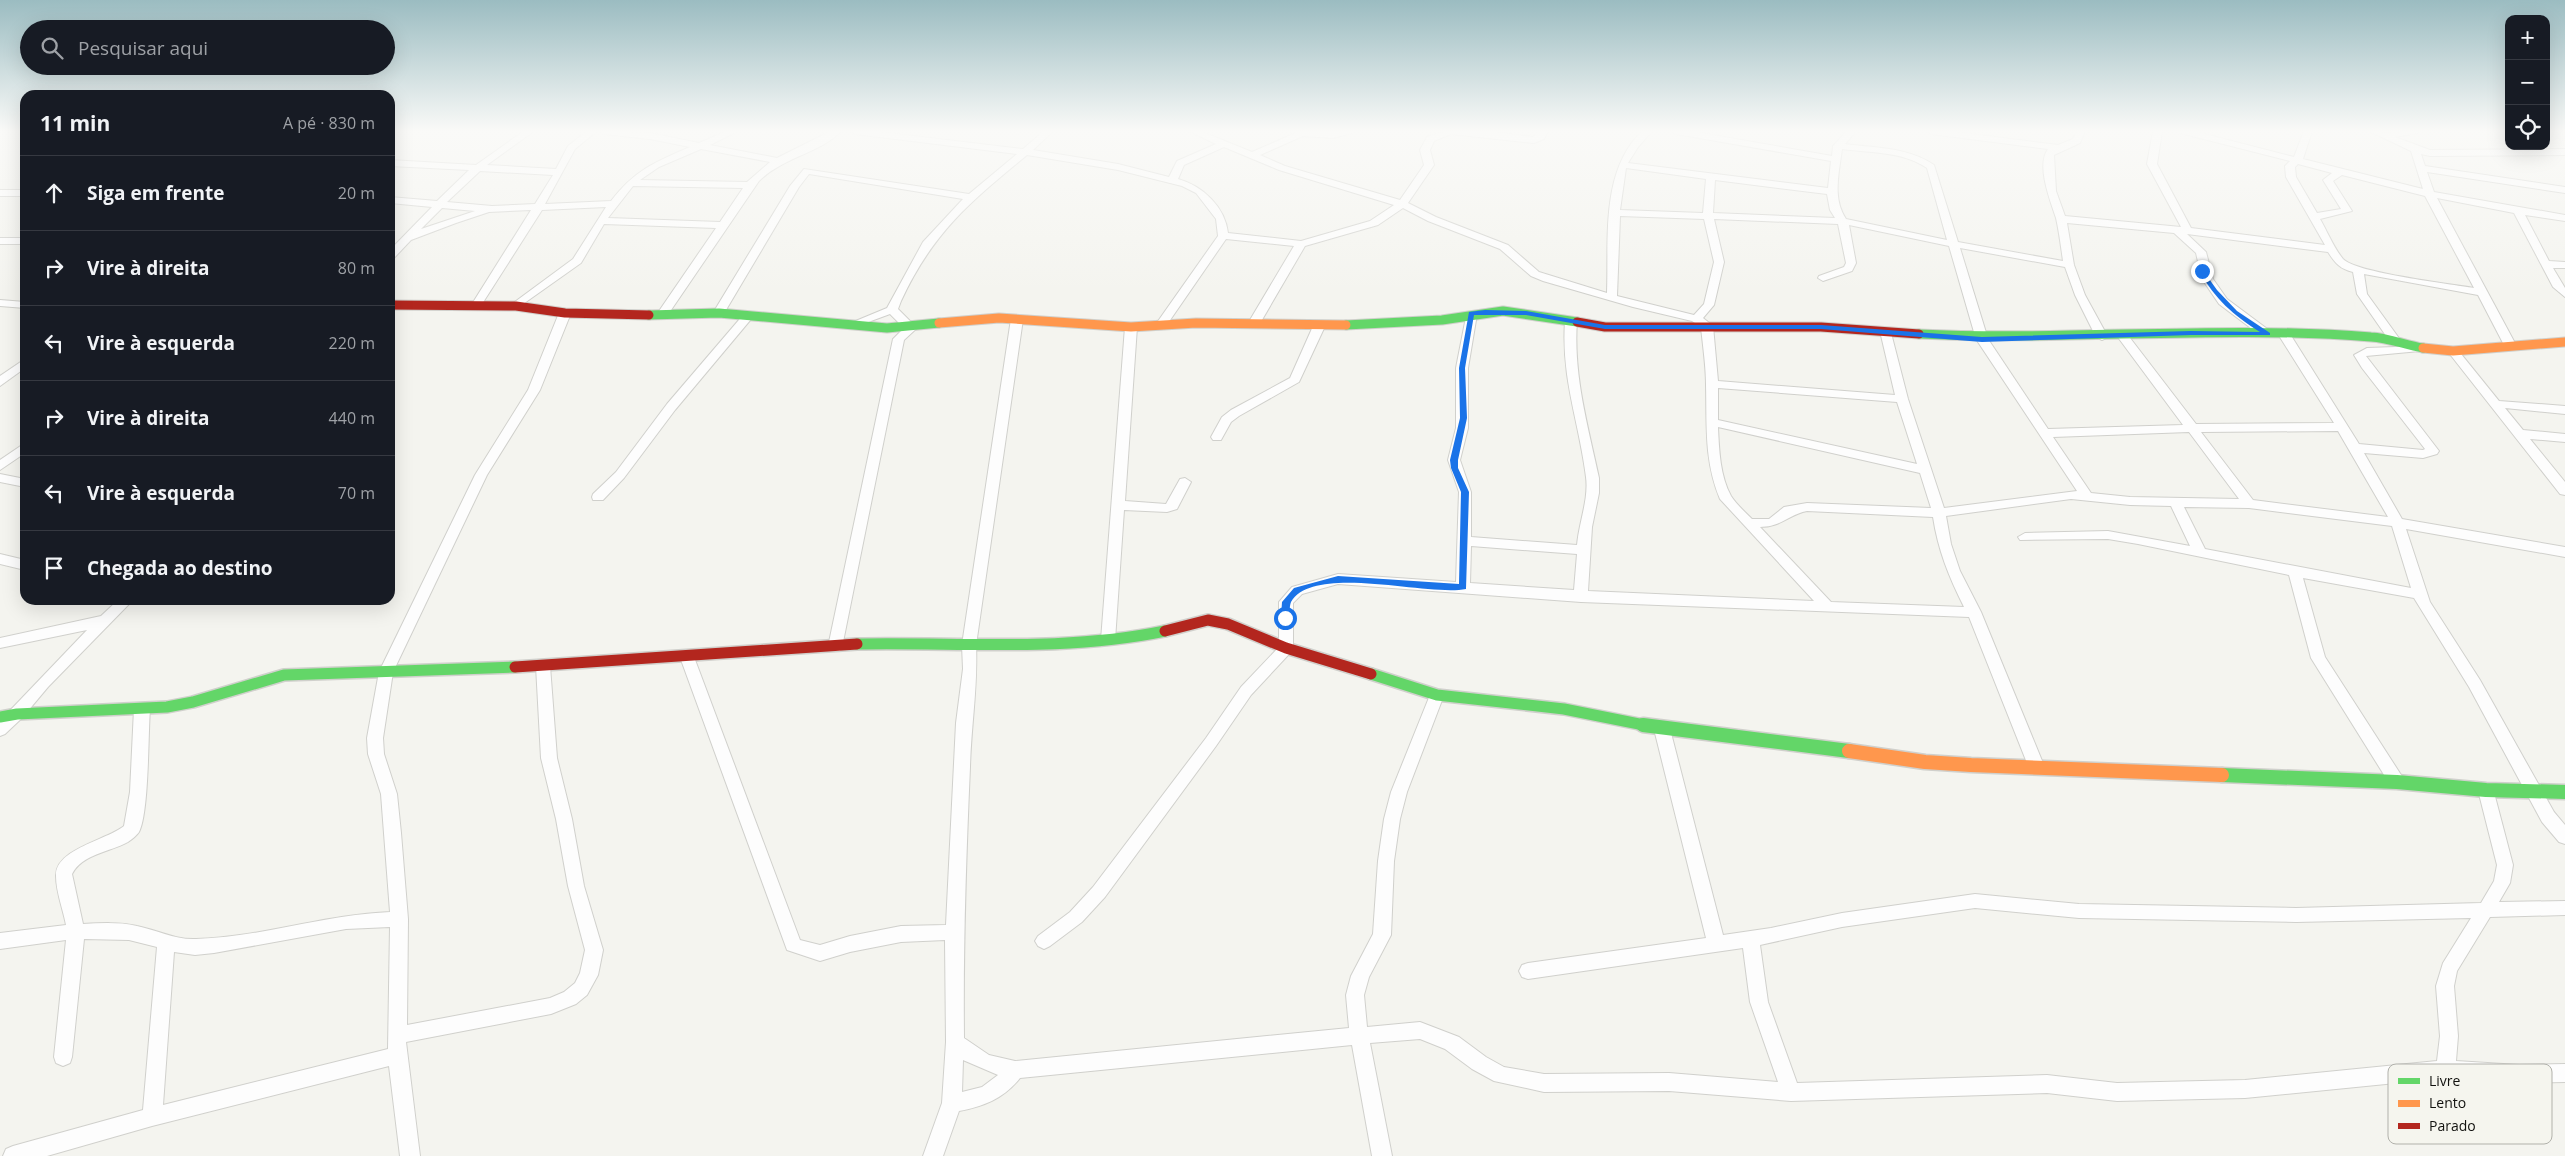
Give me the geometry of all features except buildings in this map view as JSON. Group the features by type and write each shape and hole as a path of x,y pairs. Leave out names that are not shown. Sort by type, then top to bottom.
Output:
{"street":[{"path":"395,251 438,204 459,185"},
{"path":"477,304 551,185"},
{"path":"516,306 577,261 601,221 629,185"},
{"path":"663,314 750,185"},
{"path":"719,313 796,185"},
{"path":"898,185 971,196"},
{"path":"892,310 895,301 929,240 971,196 985,185"},
{"path":"1162,324 1223,236 1221,219 1199,191 1186,185"},
{"path":"1338,185 1402,204 1432,219 1504,247 1535,274 1701,322"},
{"path":"1223,236 1300,244 1366,227 1402,204 1415,185"},
{"path":"1612,297 1620,185"},
{"path":"1710,185 1708,215 1719,262 1709,305 1701,322 1712,384 1711,422 1718,483 1726,498 1826,605"},
{"path":"1782,185 1832,192"},
{"path":"1823,278 1848,269 1851,263 1843,221 1835,210 1833,185"},
{"path":"1936,185 1982,340 2087,496"},
{"path":"2051,185 2061,220 2069,264 2080,295 2102,337"},
{"path":"2166,185 2183,231 2201,252 2202,271 2220,298 2242,318 2268,334"},
{"path":"2296,185 2339,261 2346,267 2358,271 2481,292"},
{"path":"2314,217 2347,211 2331,185"},
{"path":"2389,185 2430,196 2518,212 2565,218"},
{"path":"2426,185 2430,196 2510,345"},
{"path":"2521,185 2565,190"},
{"path":"0,193 20,193"},
{"path":"395,200 492,209 614,204"},
{"path":"406,239 452,221 492,209"},
{"path":"1617,212 1843,221 1953,244 2069,264"},
{"path":"2518,212 2558,287 2565,294"},
{"path":"2061,220 2183,231 2332,249"},
{"path":"601,221 722,226"},
{"path":"0,241 20,241"},
{"path":"1253,325 1300,244"},
{"path":"2547,264 2565,265"},
{"path":"2358,271 2362,294 2396,341"},
{"path":"0,303 20,305"},
{"path":"395,305 477,304 516,306 565,313 634,316 719,313 887,328 911,328 955,320 1017,320 1131,328 1162,324 1253,325 1411,322 1485,312 1526,313 1605,327 1701,322 1886,331 1982,340 2191,333 2284,334 2373,337 2420,348 2453,352 2510,345 2565,342"},
{"path":"852,325 892,310"},
{"path":"892,310 911,328"},
{"path":"410,1156 397,1055 400,919 389,794 376,754 375,738 386,672 481,475 534,390 565,313"},
{"path":"1463,587 1465,492 1455,468 1454,460 1463,418 1462,368 1471,314"},
{"path":"598,496 620,475 671,407 748,316"},
{"path":"933,1156 952,1103 955,1042 954,932 964,723 970,669 969,645 1017,320"},
{"path":"1571,321 1568,341 1571,375 1593,478 1584,550 1582,597"},
{"path":"1217,437 1226,420 1235,413 1295,380 1320,324"},
{"path":"887,328 900,339"},
{"path":"836,647 900,339 911,328"},
{"path":"1108,640 1131,328"},
{"path":"1886,331 1902,400 1939,513 1944,544 1953,571 1974,612 2037,768"},
{"path":"2284,334 2355,448 2397,522 2423,603 2475,684 2536,792 2548,817 2565,837"},
{"path":"2123,336 2194,428 2249,504"},
{"path":"2355,448 2423,454 2433,451 2366,366 2360,355 2377,350 2420,348"},
{"path":"2453,352 2565,491"},
{"path":"0,382 20,366"},
{"path":"1712,384 1902,400"},
{"path":"2496,404 2565,410"},
{"path":"1711,422 1924,470"},
{"path":"2046,433 2194,428 2341,427"},
{"path":"2520,434 2565,438"},
{"path":"0,466 20,451"},
{"path":"0,478 20,481"},
{"path":"1118,505 1167,508 1172,506 1185,482"},
{"path":"1748,522 1772,523 1789,510 1807,507 1939,513 2053,496 2087,496 2130,501 2249,504 2397,522 2565,552"},
{"path":"2174,502 2199,551"},
{"path":"2026,537 2108,535 2199,551 2295,572 2420,594"},
{"path":"1465,540 1584,550"},
{"path":"0,560 20,564"},
{"path":"2295,572 2318,658 2397,782"},
{"path":"1044,940 1076,917 1099,892 1211,742 1246,690 1286,648 1286,602 1297,590 1338,579 1582,597 1974,612"},
{"path":"0,730 17,714 43,683 121,605"},
{"path":"0,643 44,635 108,619"},
{"path":"0,717 17,714 142,709 193,702 284,675 543,666 859,644 1058,645 1166,633 1208,620 1228,624 1286,648 1437,695 1564,709 1662,729 1792,743 1925,762 2397,782 2486,790 2565,792"},
{"path":"688,657 737,797 793,945 811,952 820,953 850,944 901,934 954,932"},
{"path":"398,1035 550,1006 570,998 581,989 589,974 594,950 576,886 564,819 549,758 543,666"},
{"path":"1382,1156 1359,1035 1355,995 1360,976 1382,935 1386,861 1392,819 1399,792 1437,695"},
{"path":"63,1057 76,930 64,881 66,866 78,856 130,833 132,829 138,792 142,709"},
{"path":"1662,729 1716,943"},
{"path":"2446,1064 2449,1036 2445,986 2449,969 2502,883 2505,866 2486,790"},
{"path":"1528,971 1750,939 1842,920 1975,901 2079,911 2286,915 2565,908"},
{"path":"0,941 76,930 131,932 166,944 195,947 264,938 347,922 400,919"},
{"path":"1750,939 1759,1002 1792,1092"},
{"path":"152,1117 166,944"},
{"path":"955,1042 980,1062 990,1066 1015,1070 1420,1030 1452,1043 1479,1063 1501,1075 1544,1083 1669,1082 1792,1092 2047,1084 2117,1092 2245,1089 2388,1075"},
{"path":"13,1156 152,1117 397,1055"},
{"path":"952,1103 990,1095 1000,1089 1015,1070"},
{"path":"2552,1073 2565,1073"}],"traffic: fast":[{"path":"1346,325 1442,320 1503,311 1577,322"},
{"path":"649,315 719,313 887,328 939,323"},
{"path":"1919,334 1975,337 2314,334 2377,338 2423,348"},
{"path":"857,644 1050,645 1127,639 1165,631"},
{"path":"0,717 17,714 167,707 193,702 284,675 515,667"},
{"path":"1371,674 1437,695 1564,709 1662,729 1849,751"},
{"path":"2222,775 2397,782 2486,790 2565,792"}],"traffic: slow":[{"path":"939,323 999,318 1131,327 1196,323 1346,325"},
{"path":"2423,348 2453,351 2565,342"},
{"path":"1849,751 1925,762 1971,765 2222,775"}],"traffic: jam":[{"path":"395,305 516,306 565,313 649,315"},
{"path":"1577,322 1605,327 1821,327 1919,334"},
{"path":"1165,631 1208,620 1228,624 1286,648 1371,674"},
{"path":"515,667 857,644"}],"route":[{"path":"1285,618 1286,602 1297,590 1338,579 1463,587 1465,492 1455,468 1454,460 1462,428 1462,368 1471,314 1485,312 1526,313 1605,327 1821,327 1982,340 2191,333 2268,334 2235,313 2214,291 2202,271"}]}
